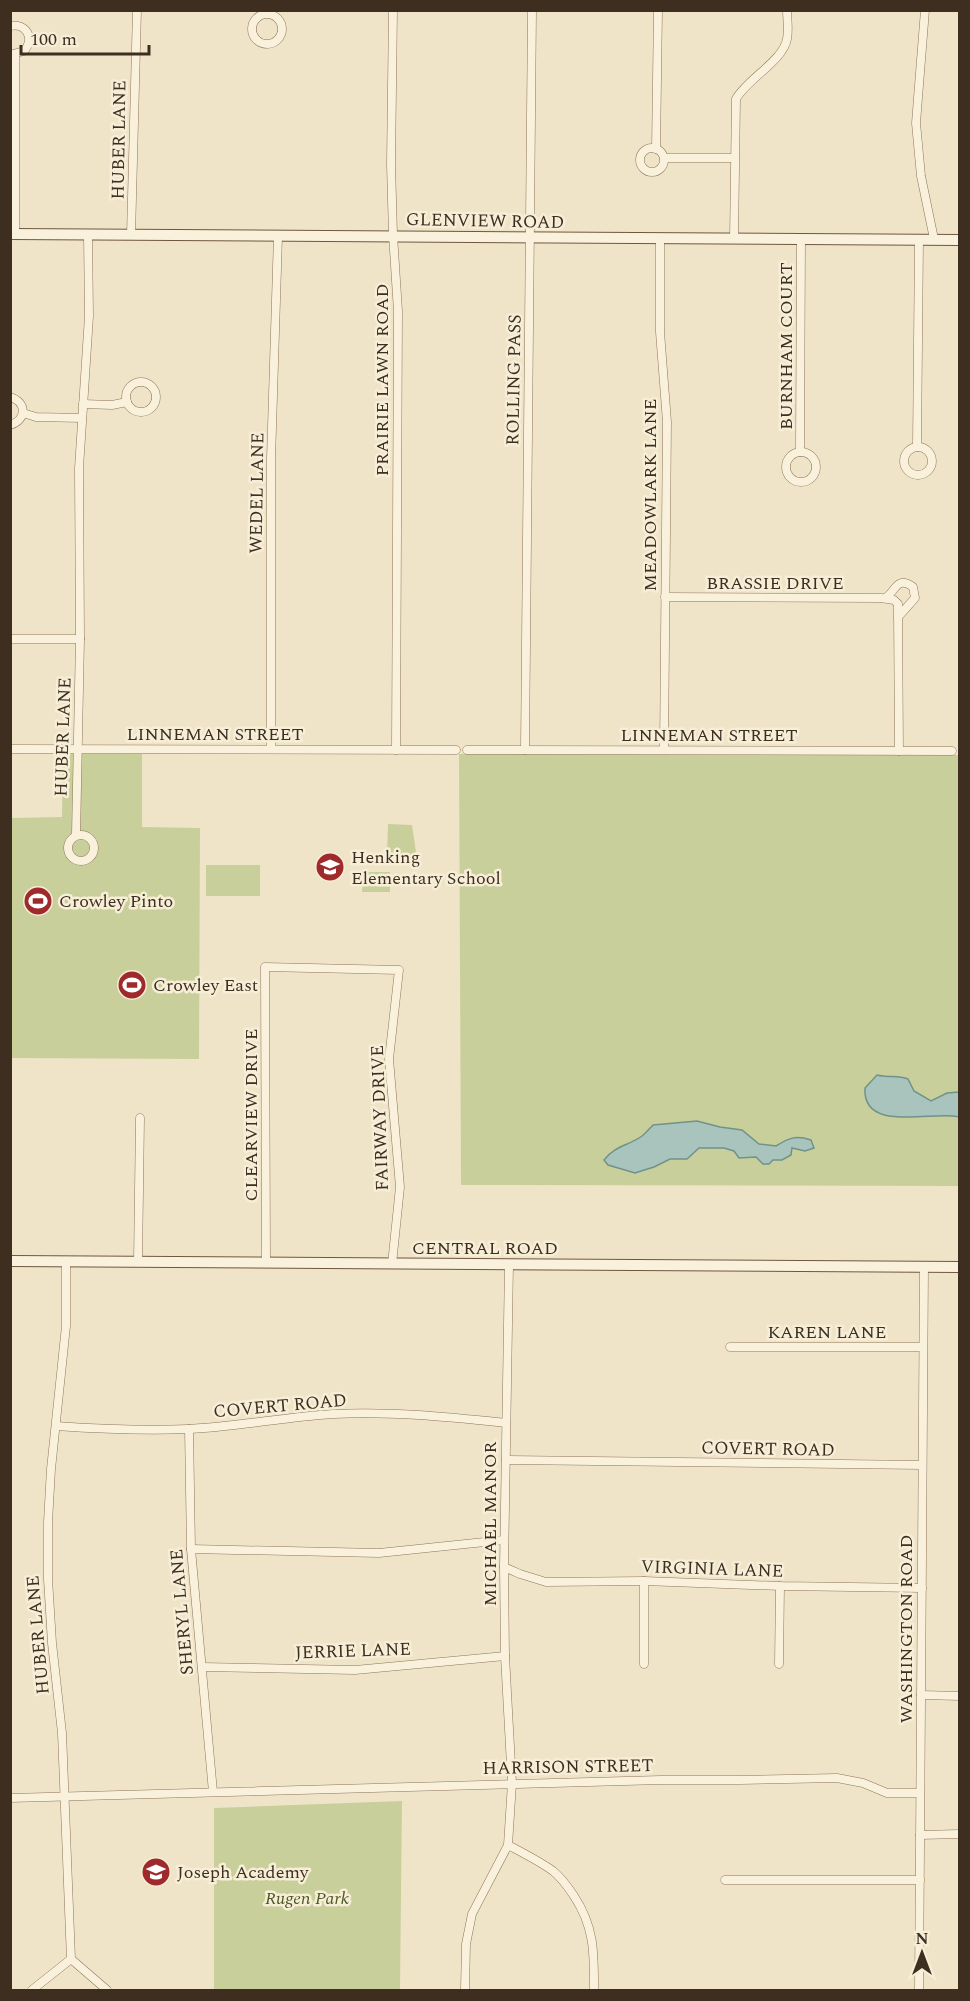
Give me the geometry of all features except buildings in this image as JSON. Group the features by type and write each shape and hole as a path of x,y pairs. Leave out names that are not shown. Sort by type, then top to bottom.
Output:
{"main road":[{"name":"GLENVIEW ROAD","path":"13,234 960,240"},
{"name":"CENTRAL ROAD","path":"10,1261 960,1267"}],"street":[{"name":"HUBER LANE","path":"131,235 137,10"},
{"name":"PRAIRIE LAWN ROAD","path":"393,10 391,164 398,311 396,750"},
{"name":"ROLLING PASS","path":"525,750 532,10"},
{"path":"656,149 658,10"},
{"path":"734,239 736,99 782,49 787,39 787,10"},
{"path":"925,10 916,123 921,176 934,239"},
{"path":"268,12 277,18 282,26 278,40 269,44 259,42 252,30 258,17 268,12"},
{"path":"10,26 19,26 29,35 27,48 13,54 13,234"},
{"path":"664,158 663,165 658,171 650,172 643,168 640,160 642,153 649,148 656,149 664,158 734,158"},
{"name":"HUBER LANE","path":"76,835 80,639 78,516 89,316 88,235"},
{"name":"WEDEL LANE","path":"271,749 271,459 278,236"},
{"name":"MEADOWLARK LANE","path":"660,239 660,332 667,422 664,750"},
{"name":"BURNHAM COURT","path":"800,452 801,239"},
{"path":"917,447 919,240"},
{"path":"10,397 21,404 23,413 19,421 10,425"},
{"path":"83,404 112,405 127,402"},
{"path":"23,413 36,417 82,418"},
{"path":"885,598 899,584 906,583 913,587 915,598 898,613"},
{"name":"BRASSIE DRIVE","path":"665,597 885,598"},
{"path":"885,598 894,600 898,613 899,751"},
{"path":"10,639 80,639"},
{"name":"LINNEMAN STREET","path":"10,749 456,750"},
{"name":"LINNEMAN STREET","path":"466,750 952,751"},
{"name":"FAIRWAY DRIVE","path":"265,967 399,970 389,1059 400,1187 392,1264"},
{"name":"CLEARVIEW DRIVE","path":"265,967 266,1263"},
{"path":"138,1262 140,1118"},
{"name":"HUBER LANE","path":"66,1262 66,1326 48,1522 48,1579 66,1796 71,1959"},
{"name":"MICHAEL MANOR","path":"508,1845 512,1783 505,1656 504,1540 509,1264"},
{"name":"WASHINGTON ROAD","path":"919,1990 924,1267"},
{"name":"KAREN LANE","path":"730,1347 923,1347"},
{"name":"COVERT ROAD","path":"56,1426 118,1430 189,1429 333,1414 386,1413 506,1423"},
{"name":"SHERYL LANE","path":"189,1429 191,1549 213,1792"},
{"name":"COVERT ROAD","path":"506,1460 922,1466"},
{"path":"191,1549 379,1553 504,1540"},
{"name":"VIRGINIA LANE","path":"504,1567 546,1582 644,1581 922,1588"},
{"path":"644,1581 644,1664"},
{"path":"779,1664 780,1586"},
{"name":"JERRIE LANE","path":"202,1667 355,1670 505,1656"},
{"path":"921,1695 960,1696"},
{"name":"HARRISON STREET","path":"10,1798 512,1783 837,1778 863,1783 887,1792 920,1794"},
{"path":"920,1835 960,1834"},
{"path":"465,1990 466,1944 472,1914 508,1845 554,1872 566,1884 585,1913 594,1953 594,1990"},
{"path":"725,1880 920,1880"},
{"path":"32,1990 71,1959 107,1990"}],"green space":[{"path":"63,754 142,754 142,827 200,828 199,1059 11,1058 11,818 62,817"},
{"path":"459,754 959,755 959,1186 461,1185"},
{"path":"388,824 412,825 416,852 409,857 402,858 387,855"},
{"path":"206,865 260,865 260,896 206,896"},
{"path":"363,872 390,872 390,892 362,892"},
{"name":"Rugen Park","path":"402,1801 400,1990 214,1990 214,1808"}],"water":[{"path":"877,1075 908,1079 914,1091 931,1101 947,1093 959,1092 959,1117 887,1116 875,1111 867,1102 865,1088"},
{"path":"697,1121 742,1130 759,1144 776,1146 789,1139 801,1138 811,1140 814,1148 805,1151 792,1148 791,1155 782,1160 773,1160 769,1164 763,1164 756,1157 739,1158 734,1151 724,1148 699,1148 687,1159 670,1159 635,1173 608,1165 604,1160 613,1151 642,1136 653,1125"}],"place":[{"name":"Henking Elementary School","path":"330,867"},
{"name":"Crowley Pinto","path":"38,901"},
{"name":"Crowley East","path":"132,985"},
{"name":"Joseph Academy","path":"156,1872"}]}
